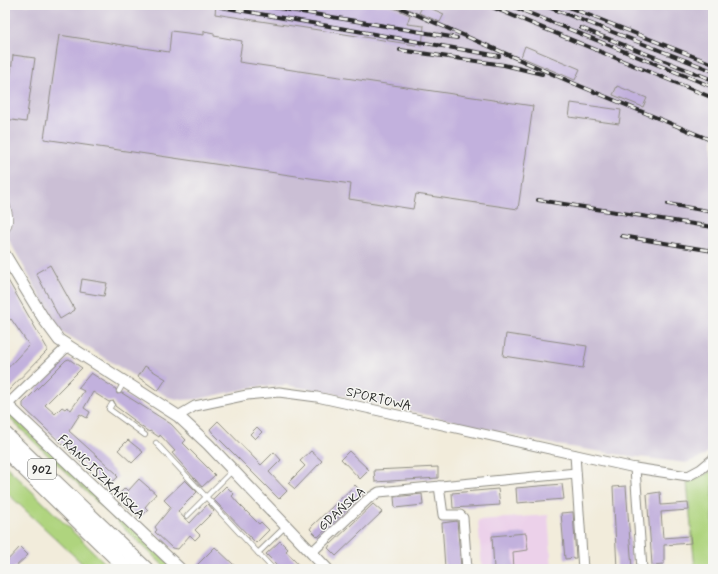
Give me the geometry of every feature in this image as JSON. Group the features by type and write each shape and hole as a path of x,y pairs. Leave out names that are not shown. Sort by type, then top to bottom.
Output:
{"main road":[{"name":"902","path":"5,434 146,569"},
{"name":"902","path":"5,450 127,569"},
{"path":"5,461 25,480 55,500"}],"street":[{"path":"5,255 52,331 67,347 122,387 178,416 233,470 327,569"},
{"path":"6,404 67,347"},
{"name":"SPORTOWA","path":"178,416 195,406 247,395 279,392 317,397 635,468 688,476 701,469 713,459"},
{"name":"FRANCISZKAŃSKA","path":"6,404 180,569"},
{"path":"575,455 583,569"},
{"path":"635,468 642,569"},
{"path":"467,569 463,518 460,515 443,515 439,486 576,473"},
{"name":"GDAŃSKA","path":"312,553 375,494 385,490 439,486"}],"lane":[{"path":"5,198 10,218 9,226 5,232"},
{"path":"112,404 109,408 145,435"},
{"path":"156,444 273,569"},
{"path":"187,516 233,470"},
{"path":"258,552 286,526"}],"shaded area":[{"path":"5,5 713,5 713,448 702,457 686,463 623,455 557,445 332,393 286,385 254,387 198,399 182,400 168,397 63,332 57,326 5,233"},
{"path":"548,515 552,569 482,569 478,520"}],"green space":[{"path":"5,408 175,569 167,569 5,414"},
{"path":"5,465 111,569 88,569 5,491"},
{"path":"713,471 713,569 695,569 687,482"}],"building":[{"path":"216,5 387,5 410,15 407,24 424,26 422,46 215,14"},
{"path":"423,5 444,14 440,22 419,13"},
{"path":"171,31 204,35 204,31 214,33 214,36 242,41 239,62 533,106 518,209 416,194 413,209 349,199 351,184 44,139 59,35 169,52"},
{"path":"525,46 580,69 575,80 521,57"},
{"path":"13,55 35,58 26,122 5,119"},
{"path":"617,86 647,98 643,107 613,95"},
{"path":"571,103 621,110 619,124 569,117"},
{"path":"50,265 75,310 60,319 36,273"},
{"path":"5,275 47,348 47,351 5,394 5,371 29,345 11,319 5,323"},
{"path":"82,279 107,283 104,296 80,292"},
{"path":"506,334 587,346 583,368 503,356"},
{"path":"69,359 82,368 45,405 55,414 62,407 65,409 67,407 71,410 84,391 78,388 91,373 116,389 117,394 122,393 171,424 186,440 183,443 215,475 202,487 172,453 175,451 160,435 159,437 150,431 149,432 133,421 134,420 115,406 114,401 109,402 93,392 84,408 90,412 87,418 80,414 69,431 117,474 116,475 118,477 107,487 23,407 23,403 66,360"},
{"path":"145,366 166,379 158,391 138,377"},
{"path":"218,421 261,465 274,452 281,460 269,472 287,491 279,499 212,432 210,429"},
{"path":"257,427 262,432 255,439 250,434"},
{"path":"128,440 143,452 132,463 118,450"},
{"path":"311,451 322,461 295,489 288,483 305,466 300,461"},
{"path":"349,451 369,470 360,479 341,459"},
{"path":"438,467 438,478 375,482 374,470"},
{"path":"139,479 156,494 145,507 148,510 142,516 140,514 137,516 120,500 122,497 119,494 125,488 128,491"},
{"path":"185,480 197,492 178,511 184,518 190,523 208,504 214,511 195,530 200,535 195,540 190,535 178,549 172,548 155,532 157,530 155,527 171,507 164,500"},
{"path":"562,484 564,499 517,503 516,488"},
{"path":"355,485 363,493 361,496 318,537 310,529 312,526"},
{"path":"226,486 234,494 232,496 238,503 259,524 261,522 269,530 256,543 213,499"},
{"path":"626,486 632,569 617,569 613,487"},
{"path":"498,489 500,505 453,508 452,493"},
{"path":"660,492 661,505 688,503 689,510 661,512 663,538 690,536 691,543 664,545 664,564 652,565 647,494"},
{"path":"422,494 423,505 395,508 394,497"},
{"path":"373,504 382,512 336,556 328,548 330,545"},
{"path":"573,512 576,558 565,559 561,513"},
{"path":"457,521 461,567 445,568 442,523"},
{"path":"526,533 528,550 513,552 514,569 494,569 492,536"},
{"path":"280,541 288,549 286,551 302,569 281,569 266,554"},
{"path":"20,547 28,555 13,569 5,569 5,563"},
{"path":"215,547 234,565 230,569 193,569"}],"railway":[{"path":"260,5 457,38"},
{"path":"394,5 580,86 713,141"},
{"path":"487,5 713,98"},
{"path":"509,5 713,87"},
{"path":"543,5 713,71"},
{"path":"563,5 713,64"},
{"path":"221,7 499,56"},
{"path":"581,28 713,80"},
{"path":"400,50 504,65 542,74"},
{"path":"538,200 713,227"},
{"path":"668,204 713,212"},
{"path":"622,236 713,251"}]}
